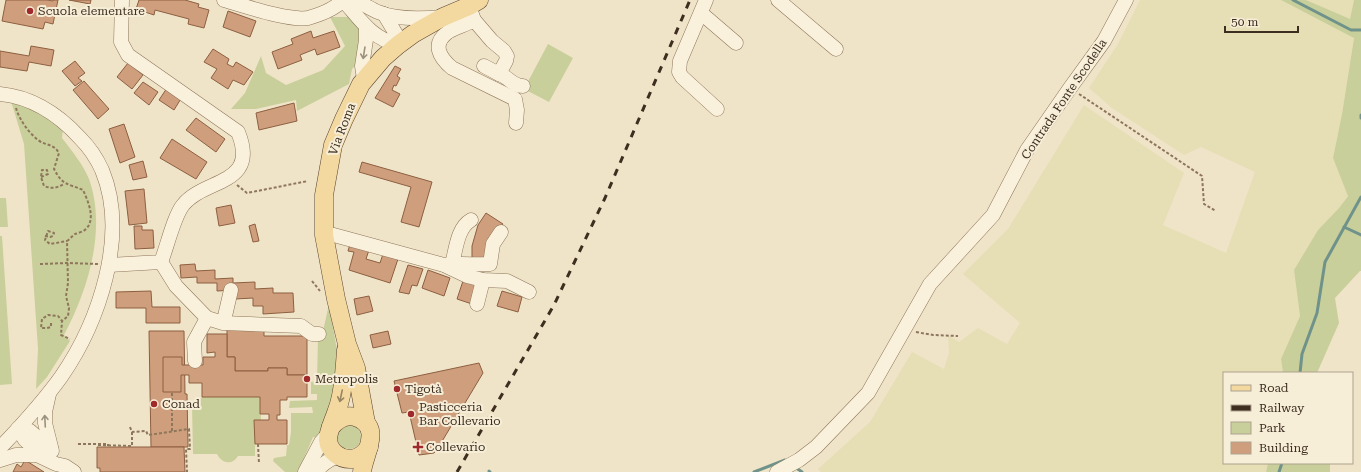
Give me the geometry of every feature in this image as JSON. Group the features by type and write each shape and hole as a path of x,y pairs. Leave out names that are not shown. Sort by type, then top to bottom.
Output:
{"main road":[{"name":"Via Roma","path":"362,472 371,436 366,423 356,368 347,344 334,292 324,235 324,195 333,145 364,79 398,45 443,16 474,8"},
{"name":"Via Roma","path":"330,430 341,394 347,344"},
{"path":"366,423 356,417 345,417 337,420 330,430 328,440 330,446 348,463 358,458 369,448"}],"street":[{"path":"122,0 122,42 128,55 238,132 242,142 242,160 237,170 228,178 192,197 184,204 179,212 161,262"},
{"path":"224,0 294,18 308,18 318,15 343,1 357,1 377,12 403,18 443,16"},
{"path":"778,0 836,50"},
{"name":"Contrada Fonte Scodella","path":"780,471 799,460 816,447 868,393 930,284 994,215 1027,150 1104,41 1126,0"},
{"path":"343,1 357,15 366,28 387,42 398,45 396,34 384,14"},
{"path":"717,109 682,77 679,72 680,61 704,6 736,43"},
{"path":"499,74 507,56 504,51 492,41 474,8 440,40 438,47 439,52 443,61 452,68 515,99 517,110 516,123"},
{"path":"364,79 362,66 366,40 366,28"},
{"path":"484,66 499,74 507,76 518,86 523,86"},
{"path":"0,448 18,429 61,377 80,344 95,310 109,265 113,238 112,212 108,190 102,170 88,147 60,118 31,101 7,95"},
{"path":"448,265 461,230 470,220"},
{"path":"448,265 490,264 493,244 501,232"},
{"path":"324,235 330,234 448,265 467,276 483,280 507,281 529,292"},
{"path":"109,265 161,262"},
{"path":"161,262 176,286 207,318 223,323 300,326 312,334 319,334"},
{"path":"477,304 483,280"},
{"path":"226,316 231,290"},
{"path":"195,361 194,342 207,318"},
{"path":"49,454 45,412 50,390"},
{"path":"18,429 25,440 49,454 62,459 69,469"},
{"path":"306,472 321,442 330,430"},
{"path":"0,460 16,455 49,454"},
{"path":"316,472 320,466 333,458 348,463"}],"path":[{"path":"1070,88 1202,176 1204,204 1216,210"},
{"path":"7,95 26,128 38,140 55,146 59,152 54,169 59,178 64,184 83,190 88,200 91,212 90,223 86,230 74,235 67,241 50,244 45,240 46,236"},
{"path":"41,177 44,186 50,188 58,187 64,184"},
{"path":"228,178 247,193 308,181"},
{"path":"62,321 68,316 69,308 66,296 68,283 67,241"},
{"path":"40,264 68,263 109,265"},
{"path":"51,323 51,327 41,328 42,319 48,315 58,316 62,321 61,335 80,344"},
{"path":"903,330 933,335 958,336"},
{"path":"172,393 172,432"},
{"path":"78,444 132,446 132,432 130,427"},
{"path":"132,432 146,432 148,435 151,435 190,429 190,449 186,449 185,459 187,472"},
{"path":"258,444 259,464"}],"shaded area":[{"path":"1140,0 1281,0 1354,37 1342,114 1333,158 1348,195 1339,208 1318,230 1294,270 1300,316 1281,359 1283,372 1223,372 1223,464 1268,464 1266,472 821,472 818,469 870,422 912,352 944,369 949,353 948,335 959,342 978,328 1007,344 1020,323 963,274 1008,229 1084,105 1184,173 1163,225 1226,253 1255,172 1201,147 1184,155 1112,108 1089,88 1118,44"},
{"path":"1306,0 1354,0 1350,20"}],"green space":[{"path":"1281,0 1306,0 1350,19 1354,0 1361,0 1361,271 1335,298 1339,323 1317,372 1283,372 1281,359 1300,316 1294,270 1318,230 1348,196 1333,158 1342,114 1354,38"},
{"path":"330,17 354,17 361,33 356,65 352,69 349,84 297,111 296,100 256,109 231,109 245,93 261,56 266,73 286,85 323,70 345,46"},
{"path":"548,44 573,58 549,102 524,89"},
{"path":"11,101 29,106 63,129 62,138 80,163 89,179 94,198 96,218 92,259 87,279 81,299 64,335 70,341 47,377 36,389 38,349 24,144"},
{"path":"0,198 6,198 8,227 0,227"},
{"path":"0,236 2,236 12,384 0,385"},
{"path":"329,304 338,356 337,385 319,438 313,437 298,472 285,472 273,461 274,458 286,456 287,445 289,445 291,432 291,413 313,413 312,407 289,408 290,401 317,400 317,394 311,394 311,382 317,381 318,337 323,331"},
{"path":"202,397 260,397 261,420 255,420 255,456 238,456 233,461 227,462 221,460 217,454 193,454 192,405"},
{"path":"349,425 358,428 361,437 358,446 349,449 340,446 337,437 340,428"},
{"path":"1268,464 1330,464 1330,472 1266,472"}],"building":[{"name":"Scuola elementare","path":"6,0 58,0 53,24 45,22 43,29 2,21"},
{"name":"Scuola elementare","path":"69,0 91,0 90,4"},
{"path":"139,0 185,0 199,4 198,7 209,10 204,28 188,24 189,19 155,10 154,15 136,9"},
{"path":"228,11 256,21 250,37 223,27"},
{"path":"311,31 313,38 334,31 340,47 317,55 315,49 300,55 302,60 278,69 272,52 293,44 291,39"},
{"path":"31,46 54,50 51,66 29,62 27,71 0,67 0,51 29,56"},
{"path":"213,49 229,59 227,64 233,67 236,62 253,72 244,85 233,80 228,89 211,78 217,69 204,62"},
{"path":"75,61 85,73 78,78 82,81 75,86 62,71"},
{"path":"128,63 143,75 132,89 117,77"},
{"path":"395,66 401,69 397,76 400,78 392,90 400,94 393,107 375,98"},
{"path":"84,81 109,109 98,119 73,90"},
{"path":"143,82 158,92 149,105 134,93"},
{"path":"167,88 182,97 174,110 159,100"},
{"path":"294,103 297,121 259,130 256,113"},
{"path":"196,118 225,139 216,152 186,130"},
{"path":"124,124 135,157 120,163 109,129"},
{"path":"172,139 207,162 196,179 160,158"},
{"path":"143,161 147,177 133,180 129,165"},
{"path":"362,162 432,182 419,227 401,222 411,187 359,172"},
{"path":"144,189 147,223 129,225 125,191"},
{"path":"231,205 235,223 219,226 216,208"},
{"path":"486,213 503,224 494,236 490,261 472,260 472,246 478,225"},
{"path":"255,224 259,241 253,242 249,226"},
{"path":"134,226 142,226 142,230 153,230 154,248 135,249"},
{"path":"350,244 369,250 366,259 380,263 383,254 398,259 390,283 349,270 354,252 348,251"},
{"path":"195,264 196,271 215,270 215,279 233,278 233,283 255,282 255,289 273,288 273,293 293,293 294,312 263,314 263,306 253,306 253,298 235,299 234,290 217,291 217,283 197,283 197,277 181,278 180,265"},
{"path":"408,265 423,269 417,286 412,285 409,294 399,292"},
{"path":"428,270 450,278 444,296 422,288"},
{"path":"463,281 478,285 472,304 457,299"},
{"path":"151,291 152,307 180,307 180,323 146,323 146,308 116,308 116,292"},
{"path":"502,291 522,297 518,312 497,306"},
{"path":"369,296 373,311 357,315 354,299"},
{"path":"227,328 264,328 264,336 307,336 307,375 287,375 287,368 268,368 268,371 235,371 235,357 227,357"},
{"path":"149,331 184,331 188,447 151,447"},
{"path":"388,331 391,344 373,348 370,335"},
{"path":"207,334 227,334 227,357 235,357 235,371 268,371 268,368 287,368 287,375 307,375 307,397 287,397 287,400 280,400 280,415 277,415 277,420 287,420 287,444 255,444 254,420 269,420 269,414 260,414 260,397 202,397 202,383 189,383 189,375 181,375 181,392 163,392 163,357 182,357 182,365 203,365 203,357 215,357 215,352 207,353"},
{"path":"479,363 483,373 438,448 434,453 419,455 409,412 402,413 394,381"},
{"path":"97,447 184,447 185,472 100,472 100,468 97,468"},
{"path":"25,460 44,472 13,472 17,464 21,467"}],"waterway":[{"path":"1293,0 1351,30 1361,30"},
{"path":"1300,372 1302,354 1317,313 1325,262 1361,197"},
{"path":"1344,227 1361,235"},
{"path":"754,472 785,460 787,461"},
{"path":"1279,472 1282,464"},
{"path":"795,467 802,472"}],"railway":[{"path":"457,472 554,305 605,198 690,0"}],"place":[{"name":"Scuola elementare","path":"30,11"},
{"name":"Metropolis","path":"307,379"},
{"name":"Tigotà","path":"397,389"},
{"name":"Conad","path":"154,404"},
{"name":"Pasticceria Bar Collevario","path":"411,414"},
{"name":"Collevario","path":"418,447"}]}
